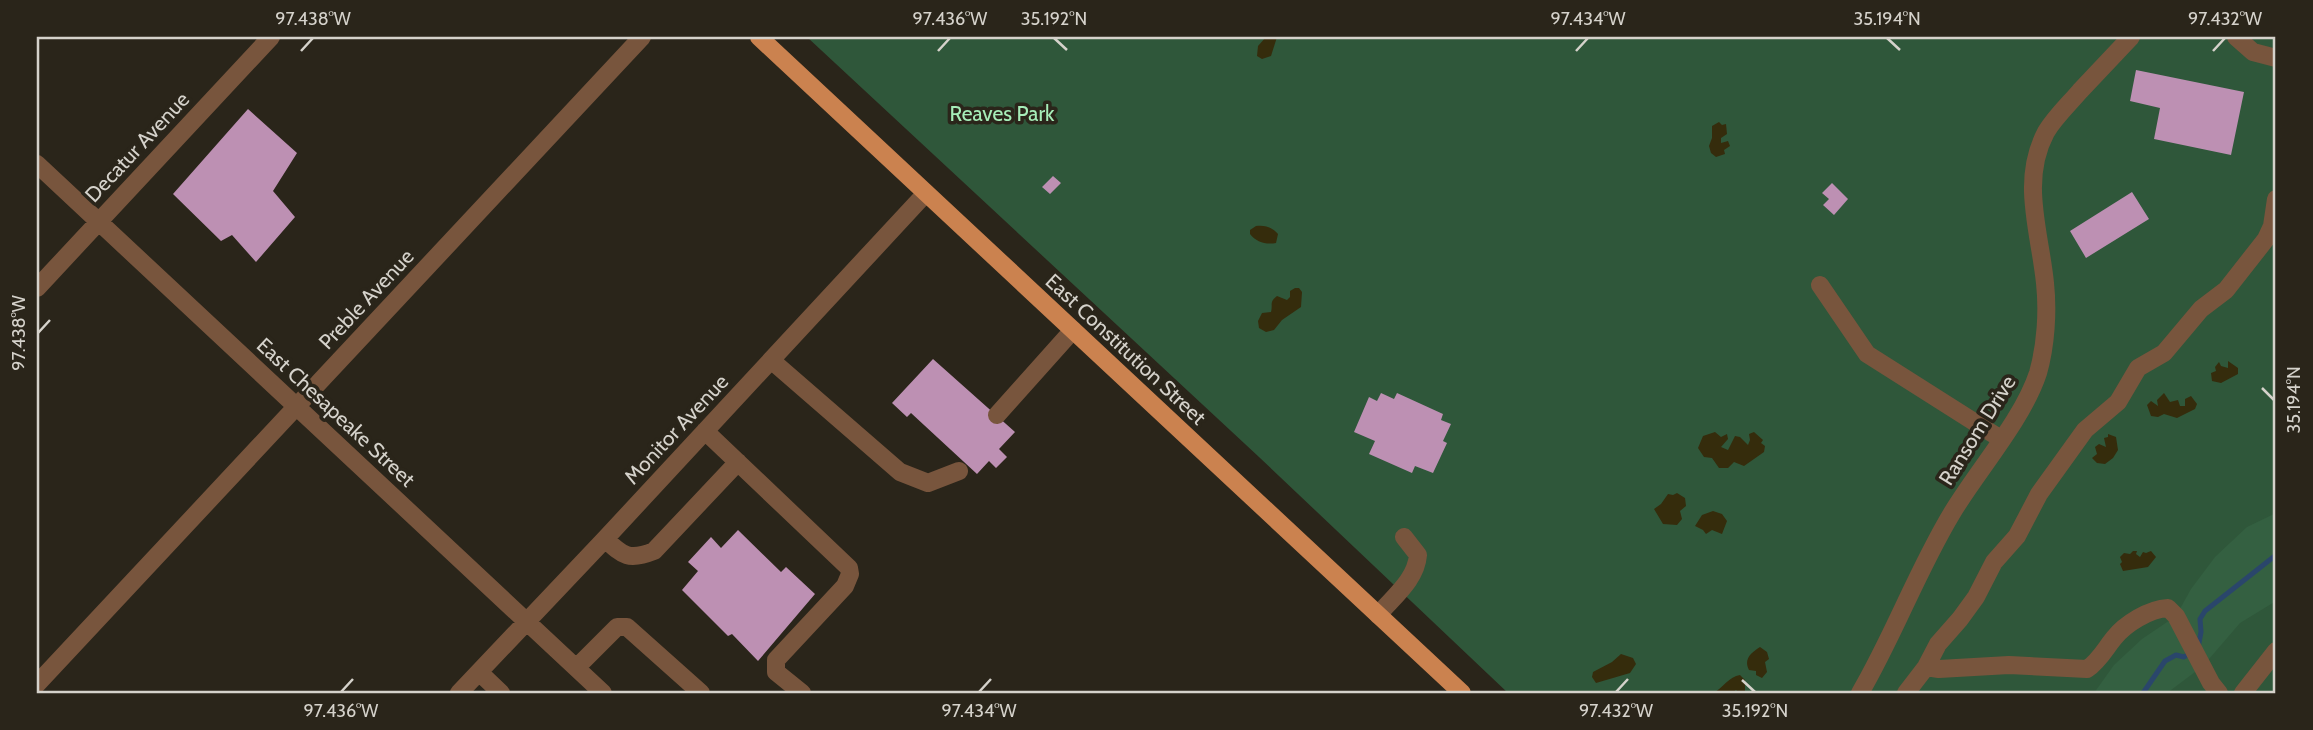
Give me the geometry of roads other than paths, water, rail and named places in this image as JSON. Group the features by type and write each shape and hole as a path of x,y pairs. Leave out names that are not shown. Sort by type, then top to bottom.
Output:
{"main road":[{"name":"East Constitution Street","path":"759,37 1462,693"}],"street":[{"name":"Decatur Avenue","path":"37,288 271,37"},
{"name":"Preble Avenue","path":"37,684 642,37"},
{"name":"Ransom Drive","path":"1860,693 1924,562 2029,395 2038,371 2045,329 2045,283 2032,203 2033,175 2038,150 2047,130 2062,111 2131,37"},
{"path":"2236,37 2253,52 2276,58"},
{"name":"East Chesapeake Street","path":"37,164 603,693"},
{"name":"Monitor Avenue","path":"459,693 926,193"},
{"path":"1906,693 1926,667 1938,644 1968,608 1994,562 2017,537 2039,494 2085,430 2118,402 2138,368 2164,354 2201,309 2226,290 2266,239 2272,226 2276,199"},
{"path":"1820,285 1867,354 2001,439"},
{"path":"997,415 1073,330"},
{"path":"771,360 900,472 928,483 959,471"},
{"path":"705,431 849,568 850,574 845,586 775,660 776,672 802,693"},
{"path":"605,539 622,555 638,557 653,551 738,462"},
{"path":"1378,615 1413,574 1417,565 1418,555 1404,537"},
{"path":"1926,667 2009,665 2087,668 2096,663 2116,635 2145,615 2159,608 2168,608 2176,616 2219,693"},
{"path":"577,667 617,627 627,627 701,693"},
{"path":"2243,693 2276,651"},
{"path":"479,672 501,693"}],"waterway":[{"path":"2143,693 2165,661 2176,655 2184,657 2198,648 2200,619 2205,611 2276,555"}],"park label":[{"name":"Reaves Park","path":"1002,113"}]}
